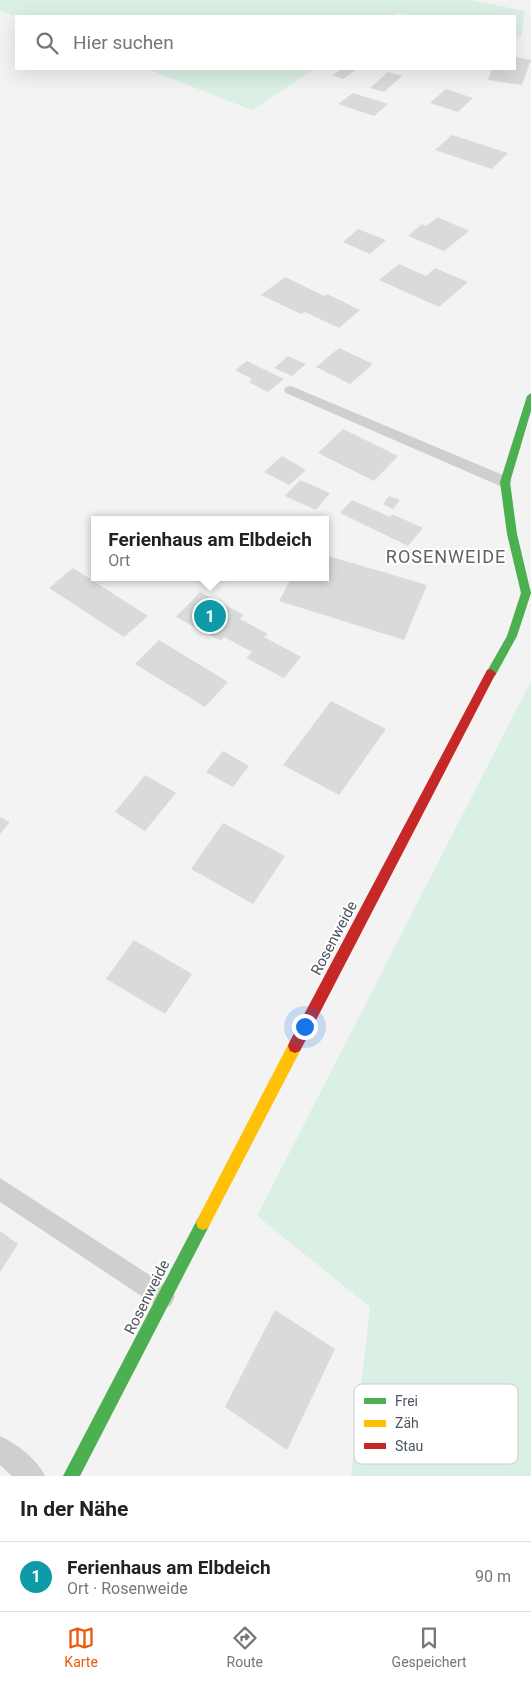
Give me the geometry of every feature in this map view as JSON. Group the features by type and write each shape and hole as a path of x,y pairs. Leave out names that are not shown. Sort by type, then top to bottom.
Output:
{"street":[{"name":"Rosenweide","path":"71,1476 475,700 512,636 526,593 512,534 505,482 531,396"}],"lane":[{"path":"291,390 505,482"},
{"path":"0,1189 164,1297"},
{"path":"0,1449 32,1476"}],"green space":[{"path":"0,0 470,0 525,11 521,37 516,36 516,15 406,15 397,13 394,15 15,15 15,17 0,10"},
{"path":"150,70 312,70 252,110"},
{"path":"531,681 531,1476 351,1476 354,1449 354,1464 518,1464 518,1384 361,1384 370,1307 257,1216"}],"building":[{"path":"516,57 531,60 522,85 488,80 492,70 516,70"},
{"path":"340,70 356,70 343,79 332,75"},
{"path":"388,72 402,76 384,92 370,88"},
{"path":"446,89 473,98 458,112 430,103"},
{"path":"353,93 388,104 374,116 338,104"},
{"path":"452,135 508,153 492,169 435,150"},
{"path":"438,217 469,231 444,251 408,236 422,224 426,226"},
{"path":"358,229 386,240 370,254 343,242"},
{"path":"399,264 426,276 435,268 468,282 439,307 379,280"},
{"path":"285,277 324,296 327,294 360,310 339,328 305,312 301,314 261,295"},
{"path":"339,348 373,364 350,384 316,367"},
{"path":"288,356 306,364 292,376 274,368"},
{"path":"247,361 284,379 268,392 249,382 252,379 235,370"},
{"path":"343,429 398,456 374,481 318,453"},
{"path":"282,456 306,470 289,485 264,472"},
{"path":"300,480 330,493 316,510 285,496"},
{"path":"389,496 400,500 393,509 383,504"},
{"path":"352,500 390,517 392,514 423,528 408,546 340,513"},
{"path":"329,556 427,585 404,640 279,601 290,581 329,581"},
{"path":"73,568 148,616 124,637 49,588"},
{"path":"200,592 244,615 240,619 268,634 264,637 301,657 284,678 246,658 252,652 224,637 221,641 176,617"},
{"path":"159,640 228,682 205,707 135,664"},
{"path":"331,701 386,729 339,795 283,765"},
{"path":"223,751 249,766 233,787 206,772"},
{"path":"145,775 176,793 145,831 115,812"},
{"path":"0,817 10,822 0,834"},
{"path":"223,823 285,856 253,904 191,869"},
{"path":"134,940 192,974 165,1014 106,979"},
{"path":"0,1231 18,1244 0,1272"},
{"path":"275,1310 335,1349 287,1450 225,1407"}],"traffic: fast":[{"path":"491,673 512,636 526,593 512,534 505,482 531,396"},
{"path":"71,1476 203,1223"}],"traffic: slow":[{"path":"203,1223 295,1046"}],"traffic: jam":[{"path":"295,1046 491,673"}],"place":[{"name":"Ferienhaus am Elbdeich","path":"210,616"}],"district":[{"name":"ROSENWEIDE","path":"446,557"}]}
